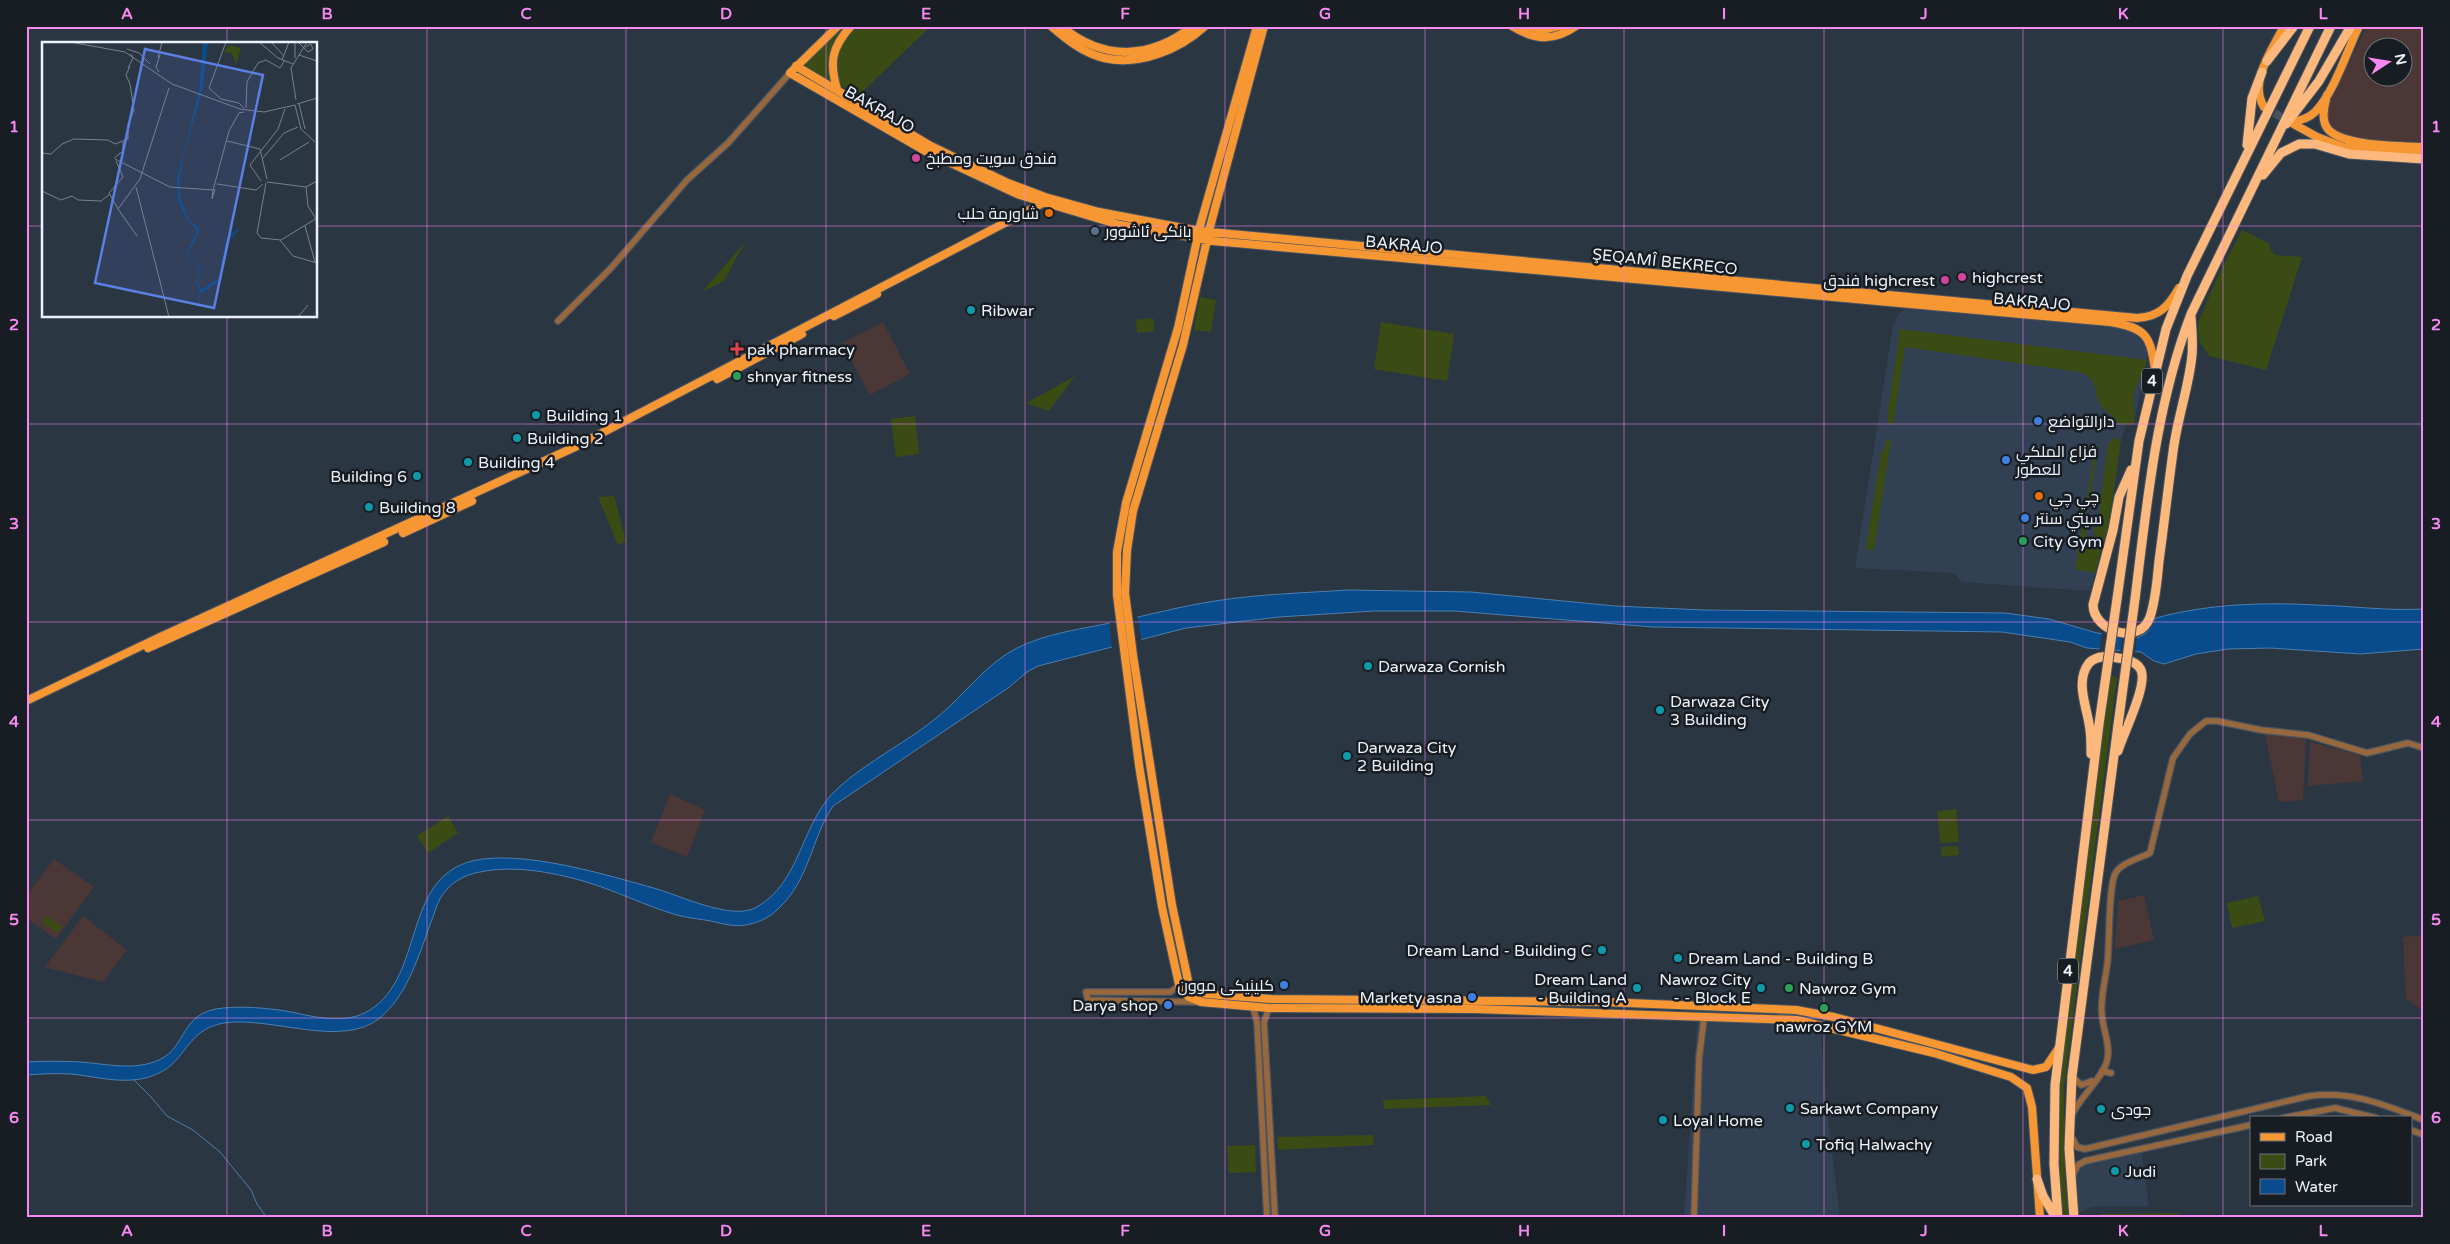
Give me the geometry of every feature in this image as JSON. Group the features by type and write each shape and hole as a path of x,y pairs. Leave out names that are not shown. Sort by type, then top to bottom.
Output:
{"highway":[{"path":"2267,61 2294,26"},
{"name":"4","path":"2057,1218 2053,1126 2058,1050 2116,599 2136,461 2155,369 2166,329 2187,276 2310,26"},
{"name":"4","path":"2074,1218 2069,1148 2072,1076 2109,785 2159,424 2172,369 2191,314 2331,26"},
{"path":"2276,136 2319,81 2351,26"},
{"path":"2243,159 2249,138 2252,98 2262,72"},
{"path":"2253,187 2278,156 2288,148 2299,144 2315,144 2349,154 2424,159"},
{"path":"2136,461 2119,497 2113,530 2093,605 2095,616 2102,625 2126,633 2139,631 2145,627 2154,602 2173,449 2192,356 2191,314"},
{"path":"2092,782 2090,732 2083,693 2084,673 2087,665 2094,659 2106,656 2137,665 2142,672 2142,681 2109,785"},
{"path":"2069,1148 2074,1170 2080,1218"},
{"path":"2037,1179 2043,1196 2057,1218"}],"main road":[{"path":"838,26 793,69 810,75 837,89 929,145 1029,195"},
{"path":"837,89 832,73 832,57 837,44 851,26"},
{"path":"1050,26 1067,40 1088,52 1107,58 1125,59 1150,56 1172,48 1191,38 1204,26"},
{"path":"1061,26 1071,35 1099,49 1137,52 1162,45 1193,26"},
{"path":"1123,612 1125,572 1133,511 1183,344 1257,26"},
{"path":"1264,26 1198,234 1178,328 1120,526 1116,569 1172,905 1188,988 1196,993 1270,999 1604,1002 1806,1011 1840,1018 2033,1070 2046,1067 2058,1050"},
{"path":"1512,26 1527,34 1546,39 1561,35 1576,26"},
{"path":"1529,26 1547,30 1559,26"},
{"path":"2264,107 2259,94 2262,72 2284,26"},
{"path":"2359,26 2327,95 2310,116 2290,122 2317,137 2344,147 2424,155"},
{"name":"BAKRAJO","path":"793,69 805,82 927,152 1016,194 1029,195 1120,225 1208,236"},
{"path":"805,82 810,75"},
{"path":"2327,95 2324,112 2325,124 2328,130 2337,136 2360,142 2424,148"},
{"path":"1016,194 1023,204 1022,214"},
{"path":"26,701 160,637 575,447 1047,201"},
{"path":"124,655 163,642 582,449 1047,201"},
{"name":"ŞEQAMÎ BEKRECO","path":"1208,236 1785,289 1970,301 2117,320"},
{"path":"2117,320 2145,318 2162,311 2172,301 2187,276"},
{"path":"2117,320 2145,334 2151,345 2155,369"},
{"path":"1130,660 1139,765 1162,907 1178,987 1185,995 1200,1002 1266,1008 1489,1009 1805,1021 1934,1053 2011,1077 2024,1084 2031,1102 2040,1218"},
{"path":"1162,907 1172,905"},
{"path":"1266,1008 1265,1002 1270,999"},
{"path":"1475,1009 1480,1004 1476,1000"},
{"path":"1489,1009 1487,1004 1491,1000"},
{"path":"1805,1021 1806,1011"},
{"path":"1836,1028 1836,1022 1840,1018"}],"street":[{"path":"558,321 611,268 687,180 728,142 793,69"},
{"path":"2069,1121 2081,1099 2100,1074 2108,1053 2102,1014 2102,996 2107,967 2114,877 2120,867 2150,853 2170,765 2177,751 2190,734 2203,723 2216,721 2262,730 2308,735 2367,753 2408,743 2424,748"},
{"path":"1178,987 1170,992 1086,992 1088,1000 1200,1002"},
{"path":"1253,1007 1256,1018 1267,1218"},
{"path":"1266,1008 1264,1022 1275,1218"},
{"path":"1694,1218 1699,1059 1704,1018"},
{"path":"2072,1076 2077,1083 2084,1085 2100,1074 2111,1073"},
{"path":"2069,1132 2077,1146 2081,1149 2114,1143 2309,1096 2329,1094 2363,1097 2424,1120"},
{"path":"2293,1116 2335,1108 2368,1116"},
{"path":"2071,1180 2074,1170 2081,1163 2250,1125"},
{"path":"2412,1130 2424,1135"},
{"path":"2114,1143 2116,1154"}],"shaded area":[{"path":"2367,26 2424,26 2424,143 2346,136 2331,128 2327,113 2330,99"},
{"path":"1912,304 2130,326 2150,342 2135,418 2132,425 2126,425 2121,440 2109,523 2090,591 1962,582 1954,573 1855,568 1893,325 1900,313"},
{"path":"883,322 910,374 870,395 842,343"},
{"path":"2265,734 2306,738 2303,800 2279,802"},
{"path":"2310,742 2360,755 2363,781 2308,786"},
{"path":"670,794 705,810 687,857 651,842"},
{"path":"54,859 94,887 56,939 26,918 26,896"},
{"path":"2144,895 2154,940 2115,949 2118,901"},
{"path":"83,916 127,950 103,982 45,967"},
{"path":"2424,935 2424,1011 2406,999 2403,937"},
{"path":"1698,1010 1796,1014 1820,1019 1826,1103 1840,1218 1684,1218"},
{"path":"2141,1149 2149,1206 2092,1207 2079,1213 2074,1170 2079,1164"}],"green space":[{"path":"846,26 836,40 831,53 831,83 802,65"},
{"path":"860,26 931,26 859,95 840,85 837,59 846,38"},
{"path":"2242,230 2270,244 2270,248 2275,255 2302,257 2266,370 2209,356 2199,341 2198,323 2217,278"},
{"path":"745,242 724,281 702,292"},
{"path":"1200,297 1216,300 1211,332 1194,330"},
{"path":"1153,318 1155,331 1137,333 1136,320"},
{"path":"1381,322 1454,334 1447,381 1374,369"},
{"path":"1900,329 2147,360 2134,394 2135,422 2129,425 2117,423 2098,400 2094,383 2080,372 1905,347 1893,425 1888,424 1888,411"},
{"path":"1075,376 1049,411 1026,403"},
{"path":"915,416 919,454 896,457 891,419"},
{"path":"2114,438 2121,440 2109,523 2095,573 2075,569 2093,458 2090,457 2092,451 2098,447 2085,526 2089,527 2085,534 2090,539 2095,535 2093,528 2097,529 2108,444"},
{"path":"1886,439 1891,440 1874,550 1866,549 1881,453 1884,450"},
{"path":"614,496 626,541 618,545 598,497"},
{"path":"2110,676 2117,677 2064,1087 2065,1181 2069,1218 2062,1218 2057,1153 2057,1110 2064,1032"},
{"path":"1956,809 1959,842 1940,843 1937,811"},
{"path":"448,816 458,833 428,853 417,836"},
{"path":"1958,846 1959,855 1942,857 1941,847"},
{"path":"2258,896 2265,921 2232,928 2227,903"},
{"path":"47,916 62,927 57,933 42,922"},
{"path":"1486,1096 1491,1105 1384,1109 1383,1100"},
{"path":"1373,1135 1374,1145 1278,1150 1277,1137"},
{"path":"1255,1145 1256,1172 1229,1173 1227,1146"},
{"path":"2180,1213 2174,1216 2101,1218 2100,1214"}],"water":[{"path":"1348,590 1471,592 1615,606 1704,610 2005,613 2049,619 2097,633 2138,638 2146,633 2156,618 2215,607 2276,604 2424,609 2424,649 2360,654 2270,648 2228,649 2196,654 2164,664 2154,661 2141,652 2087,648 2070,642 2002,632 1653,627 1454,611 1374,611 1279,617 1186,628 1038,666 1027,672 1008,688 833,806 820,831 798,884 777,910 758,922 736,926 681,916 595,885 545,872 505,869 480,872 468,875 457,881 443,894 437,905 412,973 398,998 380,1018 364,1027 346,1031 326,1031 243,1022 224,1023 212,1026 202,1032 194,1038 168,1068 148,1077 115,1080 71,1074 26,1075 26,1062 54,1061 130,1066 159,1060 175,1047 191,1023 199,1016 209,1011 223,1008 262,1008 339,1019 360,1015 370,1010 387,994 399,974 423,907 434,887 450,871 472,861 492,858 515,858 564,865 657,889 706,906 733,911 745,911 755,908 771,897 782,883 792,868 825,802 838,788 928,725 996,662 1017,648 1065,632 1203,603 1265,595"}],"pier":[{"path":"1137,615 1142,643 1112,650 1109,620"},
{"path":"2102,631 2117,633 2114,653 2099,652"},
{"path":"2123,634 2137,636 2135,654 2120,653"}],"waterway":[{"path":"133,1079 167,1116 193,1130 220,1152 251,1190 257,1204 267,1218"}],"tunnel":[{"path":"2264,107 2290,122"}],"place":[{"name":"فندق سويت ومطبخ","path":"916,158"},
{"name":"شاورمة حلب","path":"1049,213"},
{"name":"بانکی ئاشوور","path":"1095,231"},
{"name":"highcrest","path":"1962,277"},
{"name":"فندق highcrest","path":"1945,280"},
{"name":"Ribwar","path":"971,310"},
{"name":"pak pharmacy","path":"737,349"},
{"name":"shnyar fitness","path":"737,376"},
{"name":"Building 1","path":"536,415"},
{"name":"دارالتواضع","path":"2038,421"},
{"name":"Building 2","path":"517,438"},
{"name":"فزاع الملكي للعطور","path":"2006,460"},
{"name":"Building 4","path":"468,462"},
{"name":"Building 6","path":"417,476"},
{"name":"چي چي","path":"2039,496"},
{"name":"Building 8","path":"369,507"},
{"name":"سيتي سنتر","path":"2025,518"},
{"name":"City Gym","path":"2023,541"},
{"name":"Darwaza Cornish","path":"1368,666"},
{"name":"Darwaza City 3 Building","path":"1660,710"},
{"name":"Darwaza City 2 Building","path":"1347,756"},
{"name":"Dream Land - Building C","path":"1602,950"},
{"name":"Dream Land - Building B","path":"1678,958"},
{"name":"کلینیکی موون","path":"1284,985"},
{"name":"Dream Land - Building A","path":"1637,988"},
{"name":"Nawroz City - - Block E","path":"1761,988"},
{"name":"Nawroz Gym","path":"1789,988"},
{"name":"Markety asna","path":"1472,997"},
{"name":"Darya shop","path":"1168,1005"},
{"name":"nawroz GYM","path":"1824,1008"},
{"name":"Sarkawt Company","path":"1790,1108"},
{"name":"جودی","path":"2101,1109"},
{"name":"Loyal Home","path":"1663,1120"},
{"name":"Tofiq Halwachy","path":"1806,1144"},
{"name":"Judi","path":"2115,1171"}]}
